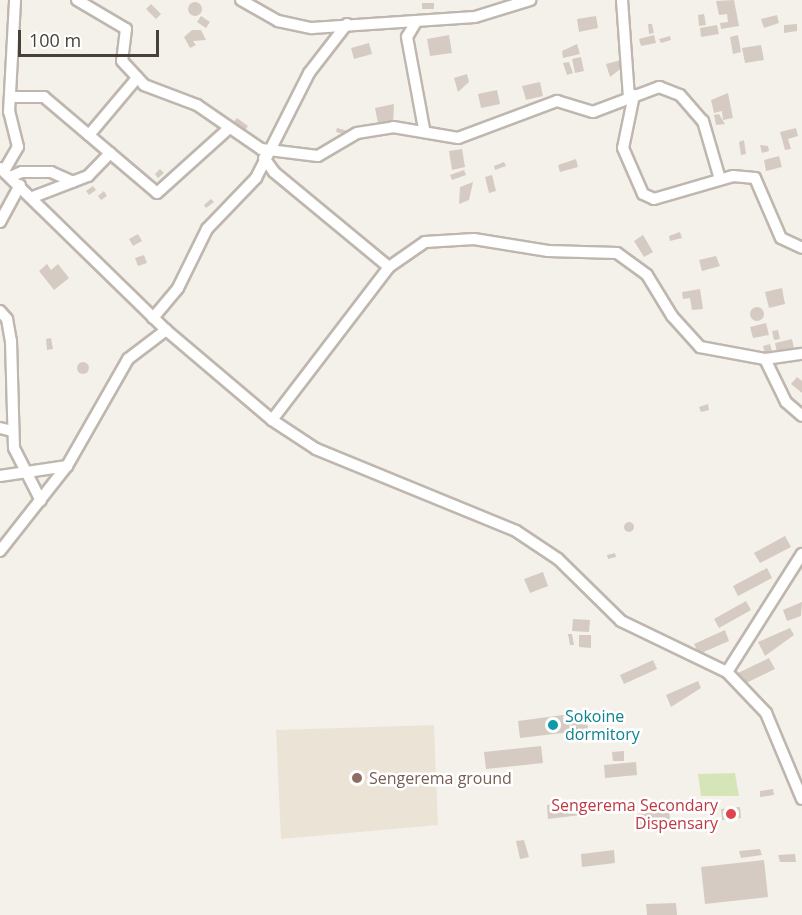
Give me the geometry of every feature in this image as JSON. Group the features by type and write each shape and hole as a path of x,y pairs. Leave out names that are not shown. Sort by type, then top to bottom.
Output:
{"street":[{"path":"5,172 18,147 5,78 15,0"},
{"path":"77,0 126,29 121,57 136,78 155,92 196,105 265,153 390,267"},
{"path":"241,0 258,13 298,26 416,22 506,12 530,0"},
{"path":"622,0 631,96 623,148 643,194 659,198 720,179 755,178 781,238 802,248"},
{"path":"416,22 407,37 424,129"},
{"path":"153,318 178,288 207,229 265,153 313,66 346,24"},
{"path":"89,135 136,78"},
{"path":"265,153 318,156 357,133 424,129 458,138 557,101 593,112 659,87 680,95 703,120 720,179"},
{"path":"10,97 44,97 160,192 228,129"},
{"path":"33,197 88,176 110,153"},
{"path":"5,172 51,172 73,182"},
{"path":"5,172 33,197 153,318 272,420 316,449 516,531 558,559 621,621 727,672 766,714 802,799"},
{"path":"0,222 20,185"},
{"path":"272,420 390,267 415,246 435,241 498,240 548,251 617,253 647,275 672,316 700,347 765,359 802,354"},
{"path":"0,311 10,333 12,431 22,471 41,501"},
{"path":"0,551 67,466 128,359 166,330"},
{"path":"765,359 786,402 802,416"},
{"path":"0,428 12,431"},
{"path":"0,476 67,466"},
{"path":"727,672 802,554"}],"shaded area":[{"name":"Sengerema ground","path":"434,725 438,825 281,839 276,730"}],"green space":[{"path":"735,773 739,796 701,796 698,774"}],"building":[{"path":"734,0 739,26 721,29 720,23 728,22 727,14 719,15 716,1"},
{"path":"195,2 200,4 202,9 200,14 195,16 190,14 188,9 190,4"},
{"path":"422,3 434,3 434,9 422,9"},
{"path":"151,4 161,14 156,19 146,9"},
{"path":"704,14 706,25 699,26 698,15"},
{"path":"777,15 779,23 764,28 761,19"},
{"path":"201,16 210,22 206,28 197,22"},
{"path":"596,16 598,28 579,32 577,19"},
{"path":"648,24 652,24 654,33 649,34"},
{"path":"797,24 797,31 784,33 784,25"},
{"path":"717,25 719,34 701,37 700,28"},
{"path":"192,30 201,30 206,40 193,41 196,45 190,48 184,37"},
{"path":"449,35 452,53 430,56 427,39"},
{"path":"654,35 656,43 641,46 639,39"},
{"path":"738,35 741,52 733,54 730,37"},
{"path":"670,36 671,40 661,43 659,39"},
{"path":"369,43 372,54 354,59 351,48"},
{"path":"577,44 580,54 563,58 562,51"},
{"path":"761,45 764,60 745,63 742,48"},
{"path":"581,57 584,71 575,73 572,59"},
{"path":"621,60 623,67 610,77 606,64"},
{"path":"569,62 573,73 567,75 563,63"},
{"path":"467,74 469,82 458,92 454,78"},
{"path":"540,82 543,96 526,100 522,86"},
{"path":"497,90 500,104 481,108 478,94"},
{"path":"728,93 733,118 723,120 722,111 714,113 711,100"},
{"path":"394,104 393,125 379,128 375,108"},
{"path":"719,114 725,124 716,125 714,115"},
{"path":"237,118 248,126 245,131 233,123"},
{"path":"337,128 348,131 347,135 336,132"},
{"path":"796,128 798,136 788,139 791,149 785,150 780,132"},
{"path":"744,140 746,154 741,155 739,142"},
{"path":"760,145 768,146 769,151 762,153"},
{"path":"462,149 465,167 452,170 449,151"},
{"path":"779,156 782,167 766,171 764,160"},
{"path":"576,159 578,167 560,172 558,165"},
{"path":"504,162 506,166 495,170 494,166"},
{"path":"160,169 164,173 158,178 155,174"},
{"path":"464,170 466,175 452,180 450,175"},
{"path":"492,175 496,191 489,193 485,177"},
{"path":"473,182 469,200 459,204 460,187"},
{"path":"93,186 96,190 89,195 86,191"},
{"path":"104,191 107,196 101,200 98,196"},
{"path":"211,199 214,202 206,208 204,205"},
{"path":"680,232 682,238 670,241 669,236"},
{"path":"138,234 142,241 133,246 129,239"},
{"path":"643,235 653,252 644,257 634,241"},
{"path":"144,255 147,263 138,266 135,258"},
{"path":"716,256 720,266 702,271 699,260"},
{"path":"47,264 51,270 58,264 69,278 54,290 39,271"},
{"path":"782,288 785,304 769,308 765,292"},
{"path":"700,289 703,309 692,310 690,298 683,299 682,292"},
{"path":"754,307 760,307 764,314 760,321 754,321 750,317 750,311"},
{"path":"766,323 769,335 753,338 750,327"},
{"path":"778,330 780,339 774,340 772,331"},
{"path":"51,338 53,349 47,350 46,339"},
{"path":"792,339 794,349 777,353 775,343"},
{"path":"770,344 772,351 765,353 763,346"},
{"path":"85,362 89,368 85,374 81,374 77,366"},
{"path":"797,377 802,381 802,393 791,384"},
{"path":"708,404 709,410 701,412 699,407"},
{"path":"629,522 634,527 629,532 624,527"},
{"path":"785,536 791,547 760,563 754,553"},
{"path":"615,553 616,557 608,559 607,555"},
{"path":"767,568 772,578 738,596 733,586"},
{"path":"543,572 548,586 530,593 524,579"},
{"path":"746,601 751,610 719,628 714,619"},
{"path":"802,602 801,616 787,621 783,610"},
{"path":"573,619 590,620 589,632 572,631"},
{"path":"790,628 794,635 765,656 758,642"},
{"path":"725,630 729,641 699,654 694,644"},
{"path":"568,634 572,634 574,645 570,645"},
{"path":"579,635 591,635 591,648 579,647"},
{"path":"769,658 775,669 744,684 738,673"},
{"path":"653,660 657,669 624,684 620,675"},
{"path":"698,681 701,688 671,707 666,695"},
{"name":"Sokoine dormitory","path":"586,712 588,730 520,738 518,721"},
{"path":"541,746 543,763 486,769 484,752"},
{"path":"624,751 624,761 613,761 612,752"},
{"path":"636,762 637,775 605,778 604,765"},
{"path":"773,789 774,795 760,797 760,791"},
{"path":"579,802 581,815 548,819 547,805"},
{"name":"Sengerema Secondary Dispensary","path":"740,807 741,818 722,820 721,809"},
{"path":"669,811 671,825 639,828 637,814"},
{"path":"524,840 529,857 520,859 516,841"},
{"path":"760,849 762,855 741,858 739,851"},
{"path":"614,850 615,863 582,867 581,854"},
{"path":"795,854 796,862 780,862 778,855"},
{"path":"764,860 768,897 705,904 701,867"},
{"path":"676,903 677,915 647,915 646,904"}],"place":[{"name":"Sokoine dormitory","path":"553,725"},
{"name":"Sengerema ground","path":"357,778"},
{"name":"Sengerema Secondary Dispensary","path":"731,814"}]}
